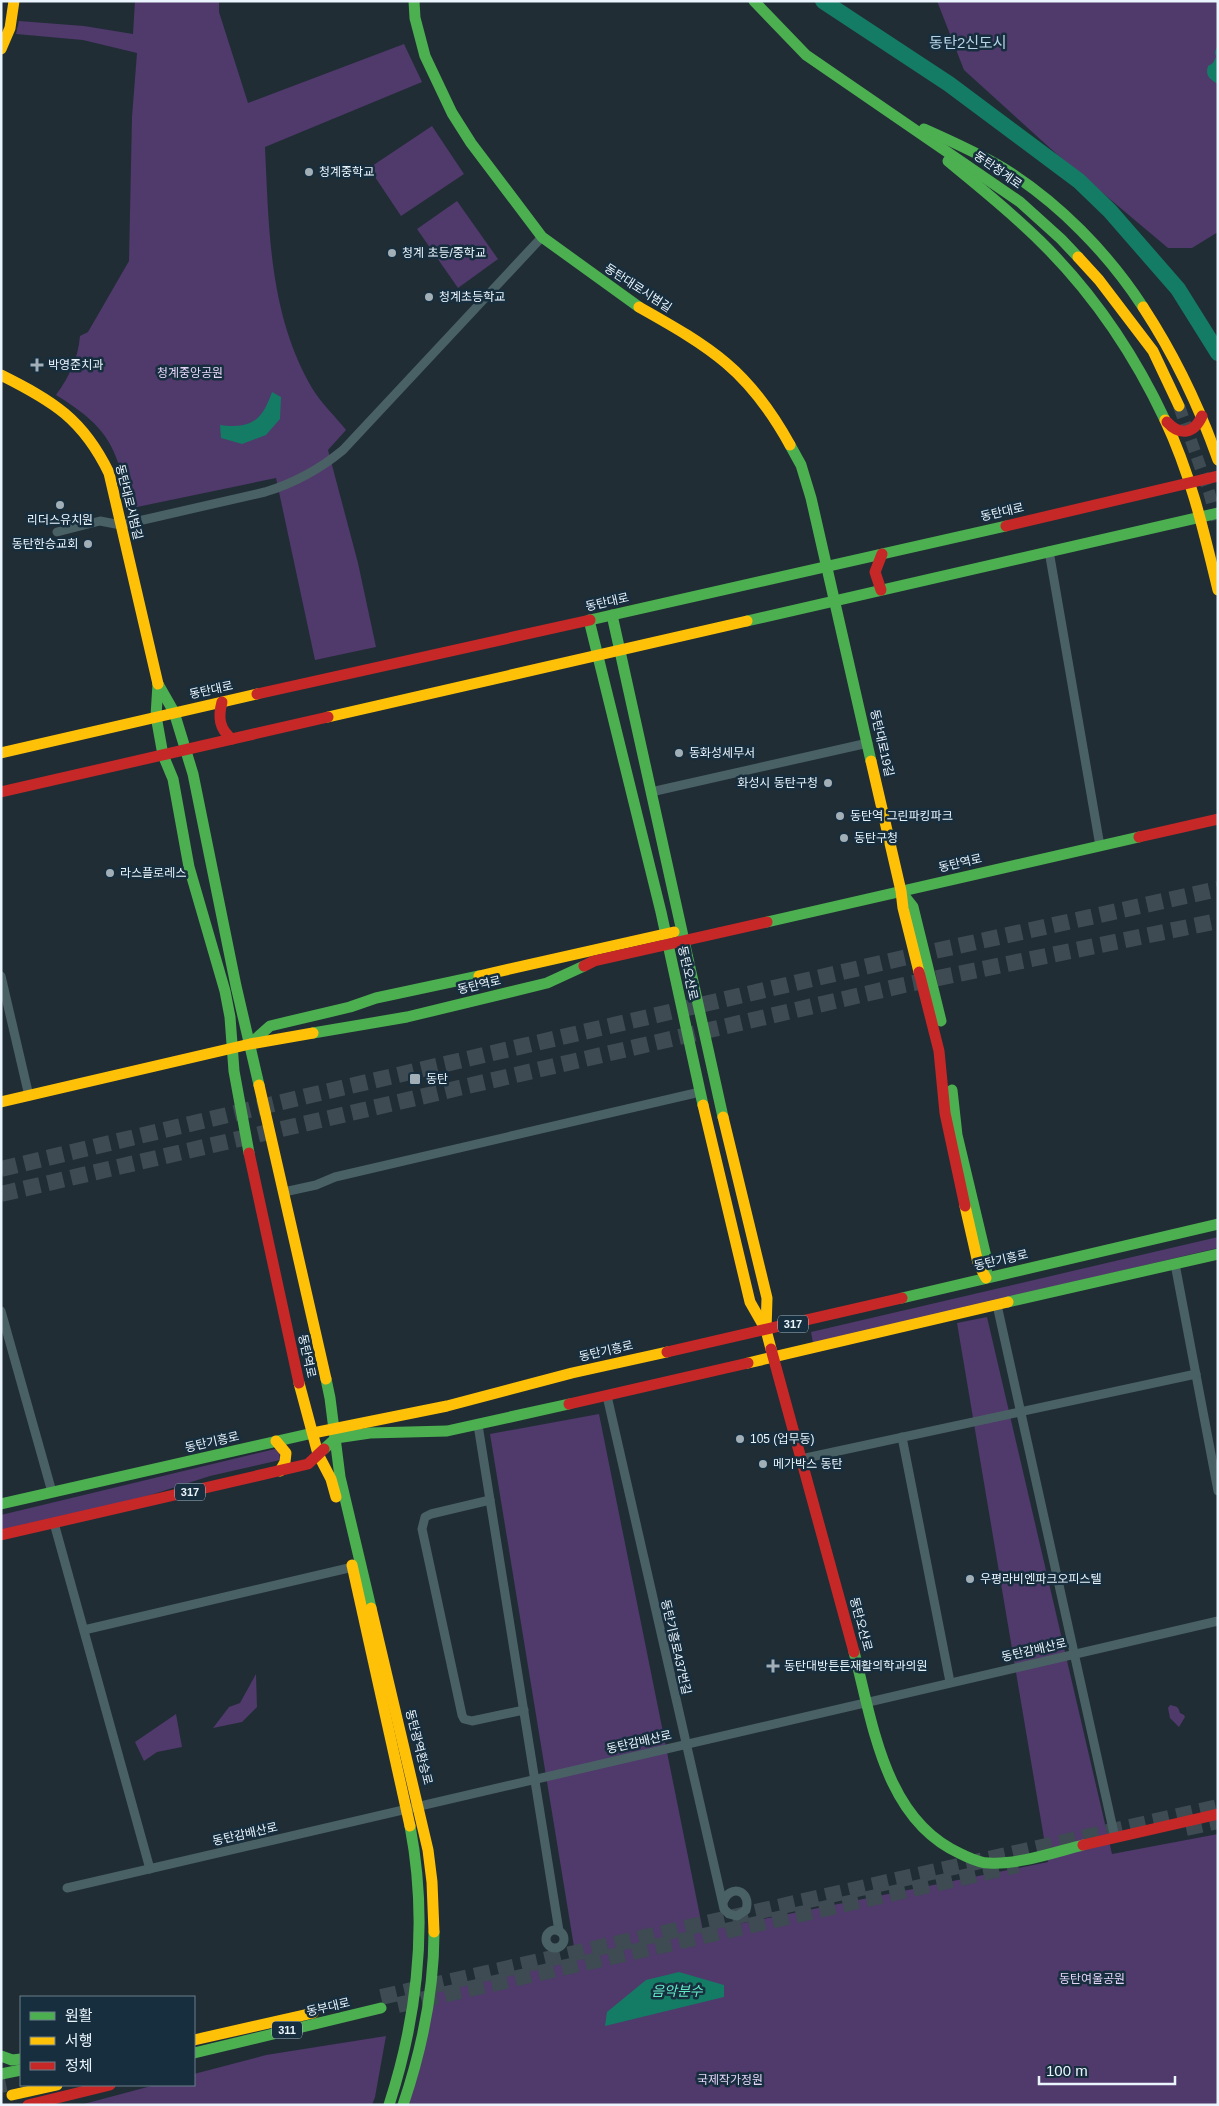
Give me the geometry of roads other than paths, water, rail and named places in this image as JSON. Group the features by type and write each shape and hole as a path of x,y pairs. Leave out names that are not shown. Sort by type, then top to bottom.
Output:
{"main road":[{"path":"1,49 10,28 14,1"},
{"name":"동탄대로시범길","path":"414,1 415,18 425,56 452,113 476,150 542,237 634,304 688,336 726,363 750,388 775,421 801,465 811,498 835,600"},
{"name":"동탄청계로","path":"754,1 806,55 1020,202 1061,238 1099,280 1153,351 1178,406"},
{"path":"894,116 964,147 1014,175 1050,203 1084,234 1129,287 1156,324 1202,416 1216,456"},
{"path":"894,116 1030,231 1093,300 1138,366 1167,422 1182,460 1200,517 1217,583"},
{"name":"동탄대로시범길","path":"1,375 44,396 69,414 85,430 99,451 108,473 158,684 174,712 186,750"},
{"path":"1167,422 1172,429 1185,432 1193,430 1199,424 1202,416"},
{"name":"동탄대로","path":"1,753 156,716 827,567 1218,476"},
{"path":"1,792 1218,512"},
{"path":"881,590 873,576 875,566 882,554"},
{"name":"동탄대로19길","path":"835,600 901,891 912,907 937,1003 950,1072 957,1135 987,1261 986,1278"},
{"name":"동탄오산로","path":"612,615 716,1087 767,1298 766,1330"},
{"name":"동탄오산로","path":"590,620 667,938 700,1092 750,1302 766,1330 886,1770 896,1792 921,1827 936,1840 958,1853 986,1863 1004,1863 1218,1814"},
{"name":"동탄대로시범길","path":"156,716 158,684"},
{"path":"610,702 612,698 622,694 632,699"},
{"path":"222,702 219,714 220,725 225,735 232,739"},
{"name":"동탄역로","path":"156,716 163,755 173,779 189,867 225,991 234,1070 250,1161 303,1404"},
{"name":"동탄역로","path":"186,750 193,774 236,986 330,1398"},
{"name":"동탄역로","path":"250,1044 270,1026 350,1007 376,998 600,950 684,935 708,934 1218,820"},
{"name":"동탄역로","path":"1,1102 250,1044 273,1042 407,1016 547,983 594,961 667,938"},
{"path":"225,991 236,986"},
{"path":"320,1014 324,1031"},
{"name":"동탄기흥로","path":"335,1433 572,1373 766,1330 1218,1224"},
{"name":"동탄기흥로","path":"1,1504 312,1433 447,1431 478,1425 1218,1254"},
{"name":"동탄광역환승로","path":"330,1398 340,1477 419,1806 430,1862 433,1906 432,1975 422,2034 403,2105"},
{"name":"동탄광역환승로","path":"303,1404 318,1454 331,1479 353,1567 406,1809 418,1877 418,1960 409,2033 389,2105"},
{"name":"317","path":"1,1535 308,1464 335,1433"},
{"path":"276,1441 286,1453 285,1462 280,1471"},
{"name":"동부대로","path":"195,2040 306,2014 381,2003 345,2017 195,2052"},
{"path":"195,2033 256,2019 306,2014"},
{"path":"195,2064 345,2017"},
{"path":"1,2056 12,2060 20,2059"},
{"path":"4,2079 20,2071"},
{"path":"4,2079 20,2080"},
{"path":"12,2096 53,2086"},
{"path":"28,2105 106,2086"},
{"path":"48,2105 84,2092"}],"street":[{"path":"57,532 100,522 121,525 282,487 308,474 330,460 354,439 542,237"},
{"path":"1049,551 1100,846"},
{"path":"651,792 868,743"},
{"path":"1,976 29,1096"},
{"path":"284,1192 354,1173 700,1092"},
{"path":"1175,1264 1218,1491"},
{"path":"997,1305 1019,1413 1115,1838"},
{"path":"1,1311 52,1492"},
{"path":"801,1459 1196,1374"},
{"name":"동탄기흥로437번길","path":"607,1396 685,1744 723,1903"},
{"path":"478,1425 559,1931"},
{"path":"902,1437 950,1682"},
{"path":"490,1500 430,1514 425,1517 422,1529 464,1719 472,1721 524,1710"},
{"path":"54,1523 150,1869"},
{"path":"84,1630 353,1567"},
{"name":"동탄감배산로","path":"67,1888 1218,1620"},
{"path":"714,1865 729,1892"},
{"path":"736,1891 742,1893 748,1904 746,1910 737,1916 729,1914 724,1909 723,1903 729,1892 736,1891"}],"water":[{"path":"1218,44 1218,84 1210,78 1207,72 1208,66 1213,63 1216,57 1215,52"},
{"path":"272,392 281,397 280,419 266,435 242,444 221,438 220,425 240,426 254,421 264,410"},
{"name":"음악분수","path":"679,1972 724,1985 724,1997 605,2026 607,2012 646,1980"}],"waterway":[{"path":"823,1 949,84 1079,181 1110,211 1178,289 1218,353"}],"tunnel":[{"path":"1179,406 1218,524"},
{"path":"1,1169 903,958 1218,889"},
{"path":"1,1194 904,985 1218,921"},
{"path":"381,1997 1218,1807"},
{"path":"1186,1828 1218,1821"},
{"path":"398,2005 1018,1865"},
{"path":"1,2085 6,2084"}],"place":[{"name":"청계중학교","path":"309,172"},
{"name":"청계 초등/중학교","path":"392,253"},
{"name":"청계초등학교","path":"429,297"},
{"name":"박영준치과","path":"37,365"},
{"name":"리더스유치원","path":"60,505"},
{"name":"동탄한승교회","path":"88,544"},
{"name":"동화성세무서","path":"679,753"},
{"name":"화성시 동탄구청","path":"828,783"},
{"name":"동탄역 그린파킹파크","path":"840,816"},
{"name":"동탄구청","path":"844,838"},
{"name":"라스플로레스","path":"110,873"},
{"name":"동탄","path":"415,1079"},
{"name":"105 (업무동)","path":"740,1439"},
{"name":"메가박스 동탄","path":"763,1464"},
{"name":"우평라비엔파크오피스텔","path":"970,1579"},
{"name":"동탄대방튼튼재활의학과의원","path":"773,1666"}],"district":[{"name":"동탄2신도시","path":"968,43"}],"park label":[{"name":"청계중앙공원","path":"190,373"},
{"name":"동탄여울공원","path":"1092,1979"},
{"name":"국제작가정원","path":"730,2080"}]}
